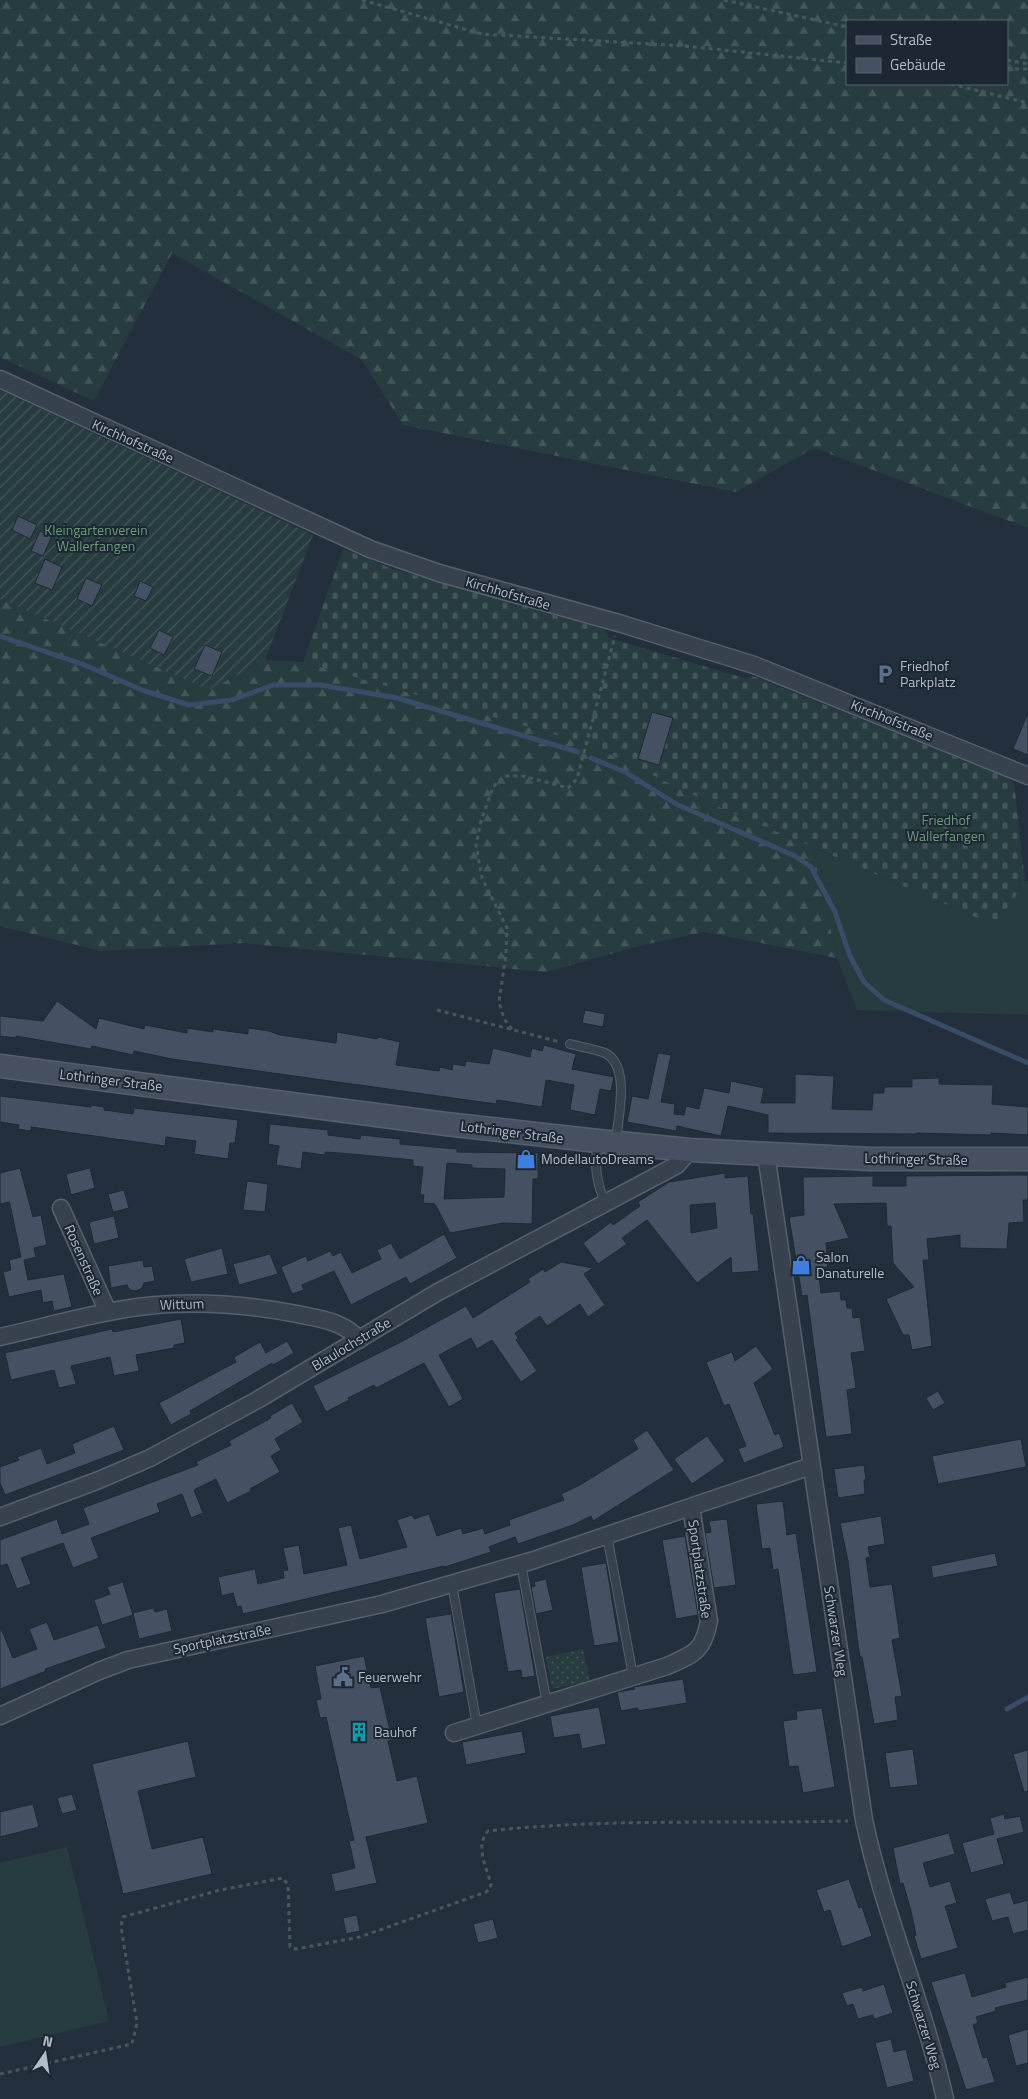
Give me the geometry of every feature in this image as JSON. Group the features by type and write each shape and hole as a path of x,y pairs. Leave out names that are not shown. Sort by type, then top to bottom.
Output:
{"street":[{"name":"Kirchhofstraße","path":"0,379 370,549 439,573 754,665 1028,776"},
{"name":"Lothringer Straße","path":"0,1066 446,1124 690,1150 870,1159 1028,1159"},
{"name":"Blaulochstraße","path":"0,1517 99,1480 150,1458 259,1399 438,1292 677,1165 690,1150"},
{"name":"Schwarzer Weg","path":"766,1154 864,1820 883,1895 926,2024 944,2099"},
{"name":"Rosenstraße","path":"61,1208 108,1312"},
{"name":"Wittum","path":"0,1337 108,1312 169,1304 234,1305 278,1310 338,1323 352,1331 359,1340"},
{"name":"Sportplatzstraße","path":"0,1716 99,1671 128,1660 382,1604 521,1564 811,1466"},
{"name":"Sportplatzstraße","path":"454,1733 667,1666 687,1657 700,1648 706,1635 709,1621 708,1604 691,1506"}],"lane":[{"path":"570,1044 605,1054 615,1062 622,1078 607,1142 596,1169 599,1188 606,1204"},
{"path":"607,1535 633,1676"},
{"path":"521,1564 547,1704"},
{"path":"452,1584 477,1726"}],"path":[{"path":"362,0 482,34 685,46 846,63"},
{"path":"724,0 846,27"},
{"path":"1008,60 1028,64"},
{"path":"1008,69 1028,69"},
{"path":"955,85 1028,103"},
{"path":"512,1029 504,1019 499,1002 506,954 507,928 482,878 476,845 481,821 493,787 504,776 523,776 568,788 577,779 618,624"},
{"path":"437,1010 570,1044"},
{"path":"0,2074 132,2044 137,2023 121,1927 124,1917 220,1890 283,1878 288,1884 290,1947 296,1949 360,1937 486,1892 490,1889 491,1884 481,1847 483,1837 488,1831 531,1827 615,1824 864,1820"}],"green space":[{"path":"0,0 1028,0 1028,528 814,448 736,492 403,425 362,360 172,253 94,401 0,357"},
{"name":"Kleingartenverein Wallerfangen","path":"0,390 313,535 265,660 209,690 0,599"},
{"name":"Friedhof Wallerfangen","path":"343,549 393,569 603,629 609,638 747,679 752,676 1006,777 1014,782 1025,881 996,926 710,803 591,745 303,662"},
{"path":"0,599 209,690 265,660 303,662 591,745 710,803 812,847 837,958 705,932 647,944 546,972 242,943 101,951 0,926"},
{"path":"812,847 996,926 1025,881 1028,881 1028,1015 857,1010 837,958"},
{"path":"583,1649 590,1681 552,1689 546,1657"},
{"path":"67,1847 109,2021 0,2047 0,1863"}],"building":[{"path":"18,516 37,525 30,539 12,530"},
{"path":"40,531 52,536 43,556 31,551"},
{"path":"45,559 62,567 52,590 35,583"},
{"path":"86,578 102,585 92,606 77,599"},
{"path":"140,581 153,587 146,601 134,596"},
{"path":"159,630 173,637 164,655 150,648"},
{"path":"205,645 222,652 212,676 194,669"},
{"path":"652,712 673,718 659,765 638,759"},
{"path":"1028,713 1028,755 1013,749"},
{"path":"57,1001 96,1029 99,1018 144,1029 145,1025 187,1033 187,1028 213,1032 213,1029 248,1034 248,1028 269,1031 280,1035 336,1043 337,1032 377,1039 378,1037 400,1042 396,1065 439,1071 440,1067 452,1070 453,1064 465,1066 466,1061 489,1064 493,1048 530,1057 532,1048 542,1051 544,1045 576,1054 572,1069 614,1077 611,1091 600,1089 595,1115 570,1110 574,1085 546,1080 542,1107 497,1100 496,1104 172,1059 134,1051 133,1055 92,1046 91,1049 16,1036 16,1038 0,1036 0,1016 43,1021"},
{"path":"585,1010 605,1014 603,1027 582,1023"},
{"path":"658,1053 671,1055 661,1102 675,1104 674,1114 684,1115 686,1106 699,1109 704,1088 729,1093 731,1081 764,1088 761,1103 795,1103 795,1074 834,1076 832,1109 872,1110 873,1093 884,1093 884,1087 912,1087 912,1079 939,1078 939,1084 993,1085 992,1104 1028,1107 1028,1135 991,1133 991,1135 768,1133 768,1115 728,1106 721,1136 677,1126 676,1131 627,1122 632,1096 648,1099"},
{"path":"0,1096 91,1107 91,1105 104,1107 104,1110 133,1114 134,1108 238,1120 235,1143 230,1143 228,1159 194,1154 196,1141 166,1137 165,1146 31,1127 31,1131 18,1129 19,1125 0,1122"},
{"path":"270,1124 328,1130 328,1135 360,1139 361,1135 400,1139 400,1144 457,1149 457,1152 538,1153 538,1179 533,1179 532,1224 503,1223 450,1233 435,1204 423,1203 424,1195 420,1195 423,1167 413,1166 413,1160 325,1152 325,1155 303,1152 301,1169 276,1165 279,1146 268,1144","holes":["447,1163 472,1165 472,1168 505,1169 504,1197 444,1199"]},
{"path":"20,1168 33,1217 41,1215 47,1245 34,1248 36,1257 24,1260 28,1280 64,1274 72,1307 54,1311 52,1301 43,1303 41,1290 9,1297 3,1272 11,1270 9,1260 21,1257 10,1204 9,1202 0,1204 0,1173"},
{"path":"90,1168 95,1188 71,1195 66,1174"},
{"path":"725,1173 725,1178 748,1176 759,1271 732,1273 731,1257 697,1283 647,1220 622,1238 627,1244 598,1264 583,1243 611,1222 613,1225 640,1206 638,1202 669,1182","holes":["715,1203 717,1228 691,1233 690,1205"]},
{"path":"1028,1175 1028,1200 1023,1200 1024,1222 1009,1223 1007,1249 960,1248 960,1235 927,1239 929,1260 923,1260 932,1346 912,1350 909,1335 903,1335 886,1299 914,1287 893,1263 891,1226 887,1226 886,1203 834,1204 849,1238 826,1243 828,1267 818,1268 821,1293 840,1291 841,1300 846,1300 847,1308 852,1308 853,1318 860,1317 865,1351 851,1353 856,1388 847,1390 852,1434 826,1437 807,1295 802,1296 789,1217 804,1215 803,1177 873,1176 873,1186 906,1186 906,1176"},
{"path":"247,1181 268,1184 265,1212 243,1210"},
{"path":"124,1190 129,1208 113,1212 108,1194"},
{"path":"114,1216 119,1238 94,1244 89,1222"},
{"path":"444,1234 457,1258 410,1284 406,1277 351,1305 334,1271 302,1285 304,1290 292,1294 281,1267 306,1256 308,1261 330,1251 333,1256 341,1252 352,1273 381,1259 377,1250 391,1243 400,1259"},
{"path":"222,1248 228,1274 191,1282 184,1259"},
{"path":"270,1254 278,1274 239,1285 233,1264"},
{"path":"143,1260 144,1267 152,1266 155,1281 144,1283 142,1288 136,1291 130,1290 127,1285 111,1288 108,1266"},
{"path":"561,1262 593,1268 584,1274 605,1305 588,1317 580,1304 547,1326 540,1316 515,1333 518,1338 516,1340 537,1371 521,1382 492,1340 477,1349 471,1338 439,1355 463,1399 449,1407 424,1363 376,1388 374,1385 348,1398 349,1400 326,1412 313,1386 399,1343 466,1306 473,1318 530,1282 528,1279 543,1269 545,1272"},
{"path":"181,1319 185,1343 174,1345 174,1348 136,1355 139,1371 114,1376 110,1357 71,1366 76,1384 59,1388 54,1370 11,1380 5,1353 112,1329 113,1332"},
{"path":"287,1341 294,1353 273,1365 272,1363 190,1411 191,1414 171,1425 159,1403 236,1362 234,1357 260,1342 266,1353"},
{"path":"756,1346 773,1369 754,1383 775,1435 779,1433 784,1447 744,1463 738,1449 746,1446 729,1404 724,1406 706,1362 732,1352 735,1361"},
{"path":"938,1391 945,1403 933,1410 926,1398"},
{"path":"292,1403 303,1422 275,1439 281,1450 271,1456 280,1472 250,1489 251,1491 227,1503 216,1479 194,1490 203,1513 191,1518 182,1494 157,1504 160,1512 91,1538 99,1558 73,1568 63,1543 21,1558 31,1584 17,1589 7,1564 0,1566 0,1540 57,1519 62,1534 89,1524 83,1508 198,1465 196,1462 231,1445 229,1441 271,1418 270,1416"},
{"path":"114,1426 124,1450 5,1495 0,1483 0,1467 19,1460 17,1457 41,1448 47,1464 75,1453 72,1444"},
{"path":"647,1430 674,1470 593,1521 591,1516 573,1525 518,1544 515,1537 489,1547 491,1552 445,1567 243,1614 241,1606 237,1607 233,1593 222,1596 218,1577 255,1569 258,1584 284,1578 283,1571 288,1570 283,1548 299,1545 304,1574 347,1565 338,1528 351,1525 360,1559 407,1547 397,1520 412,1515 414,1519 429,1514 437,1536 461,1528 463,1534 483,1528 485,1534 510,1525 509,1520 564,1500 561,1494 580,1485 638,1449 633,1440"},
{"path":"707,1436 725,1461 692,1484 674,1459"},
{"path":"1021,1439 1026,1467 938,1484 932,1456"},
{"path":"864,1465 865,1494 838,1498 834,1469"},
{"path":"783,1501 787,1535 796,1533 817,1672 793,1675 778,1569 773,1570 770,1548 762,1549 756,1504"},
{"path":"881,1516 885,1544 868,1547 870,1557 866,1558 870,1587 892,1584 900,1638 892,1640 902,1696 895,1697 898,1720 874,1724 862,1657 860,1657 848,1561 840,1523"},
{"path":"727,1519 736,1585 714,1588 705,1533 711,1532 709,1521"},
{"path":"685,1536 698,1615 676,1619 662,1540"},
{"path":"995,1553 998,1566 933,1578 931,1566"},
{"path":"606,1563 619,1642 594,1646 581,1567"},
{"path":"546,1579 553,1610 536,1614 531,1587 535,1586 534,1582"},
{"path":"123,1582 133,1615 102,1625 94,1600 110,1594 107,1587"},
{"path":"520,1589 535,1676 522,1678 521,1670 508,1672 494,1593"},
{"path":"153,1608 155,1612 167,1609 172,1631 139,1639 133,1613"},
{"path":"451,1614 464,1692 439,1697 425,1618"},
{"path":"47,1622 54,1640 98,1625 106,1648 45,1669 46,1671 0,1689 0,1626 13,1658 37,1649 29,1629"},
{"path":"364,1656 371,1688 380,1687 392,1740 388,1741 397,1781 417,1776 428,1823 366,1837 377,1883 335,1892 331,1874 355,1868 349,1841 354,1840 326,1717 320,1718 316,1700 321,1699 315,1666"},
{"path":"683,1679 687,1703 638,1711 638,1708 621,1711 617,1692 635,1689 634,1687"},
{"path":"599,1707 606,1744 582,1749 579,1734 554,1738 550,1716"},
{"path":"822,1708 835,1787 803,1793 798,1766 789,1767 783,1721 797,1719 796,1711"},
{"path":"522,1731 526,1753 466,1765 462,1742"},
{"path":"188,1741 196,1777 138,1791 152,1849 203,1837 212,1874 123,1894 92,1764"},
{"path":"913,1749 918,1785 890,1788 885,1753"},
{"path":"1028,1750 1028,1791 1024,1792 1013,1754"},
{"path":"72,1794 77,1810 62,1814 57,1798"},
{"path":"33,1804 39,1827 0,1837 0,1812"},
{"path":"1004,1814 1005,1819 1020,1816 1024,1832 997,1839 1004,1864 971,1873 962,1843 994,1834 990,1818"},
{"path":"949,1833 955,1854 923,1863 930,1887 950,1881 957,1903 945,1906 958,1948 921,1959 914,1936 916,1935 911,1911 903,1883 900,1884 893,1848"},
{"path":"849,1879 859,1908 862,1907 872,1936 842,1947 830,1910 824,1912 816,1890"},
{"path":"1010,1892 1014,1904 1028,1900 1028,1930 1013,1934 1008,1917 992,1921 985,1899"},
{"path":"357,1915 360,1931 346,1934 343,1918"},
{"path":"493,1919 498,1938 478,1943 473,1924"},
{"path":"965,1973 972,1997 1006,1987 1005,1983 1028,1977 1028,2000 995,2008 996,2011 976,2017 978,2023 973,2025 983,2058 987,2057 995,2082 966,2090 931,1982"},
{"path":"884,1984 893,2013 874,2019 873,2015 858,2019 853,2004 847,2006 842,1993 862,1987 863,1991"},
{"path":"1028,2029 1028,2063 1016,2066 1008,2035"},
{"path":"891,2039 894,2052 906,2049 914,2081 887,2088 875,2043"}],"waterway":[{"path":"0,636 82,664 142,690 189,705 232,700 273,685 321,685 397,698 578,752"},
{"path":"591,758 625,772 678,805 795,856 811,867 835,912 850,956 864,982 884,1000 1028,1063"},
{"path":"1007,1709 1028,1697"}],"place":[{"name":"Friedhof Parkplatz","path":"885,674"},
{"name":"ModellautoDreams","path":"526,1159"},
{"name":"Salon Danaturelle","path":"801,1265"},
{"name":"Feuerwehr","path":"343,1677"},
{"name":"Bauhof","path":"359,1732"}]}
